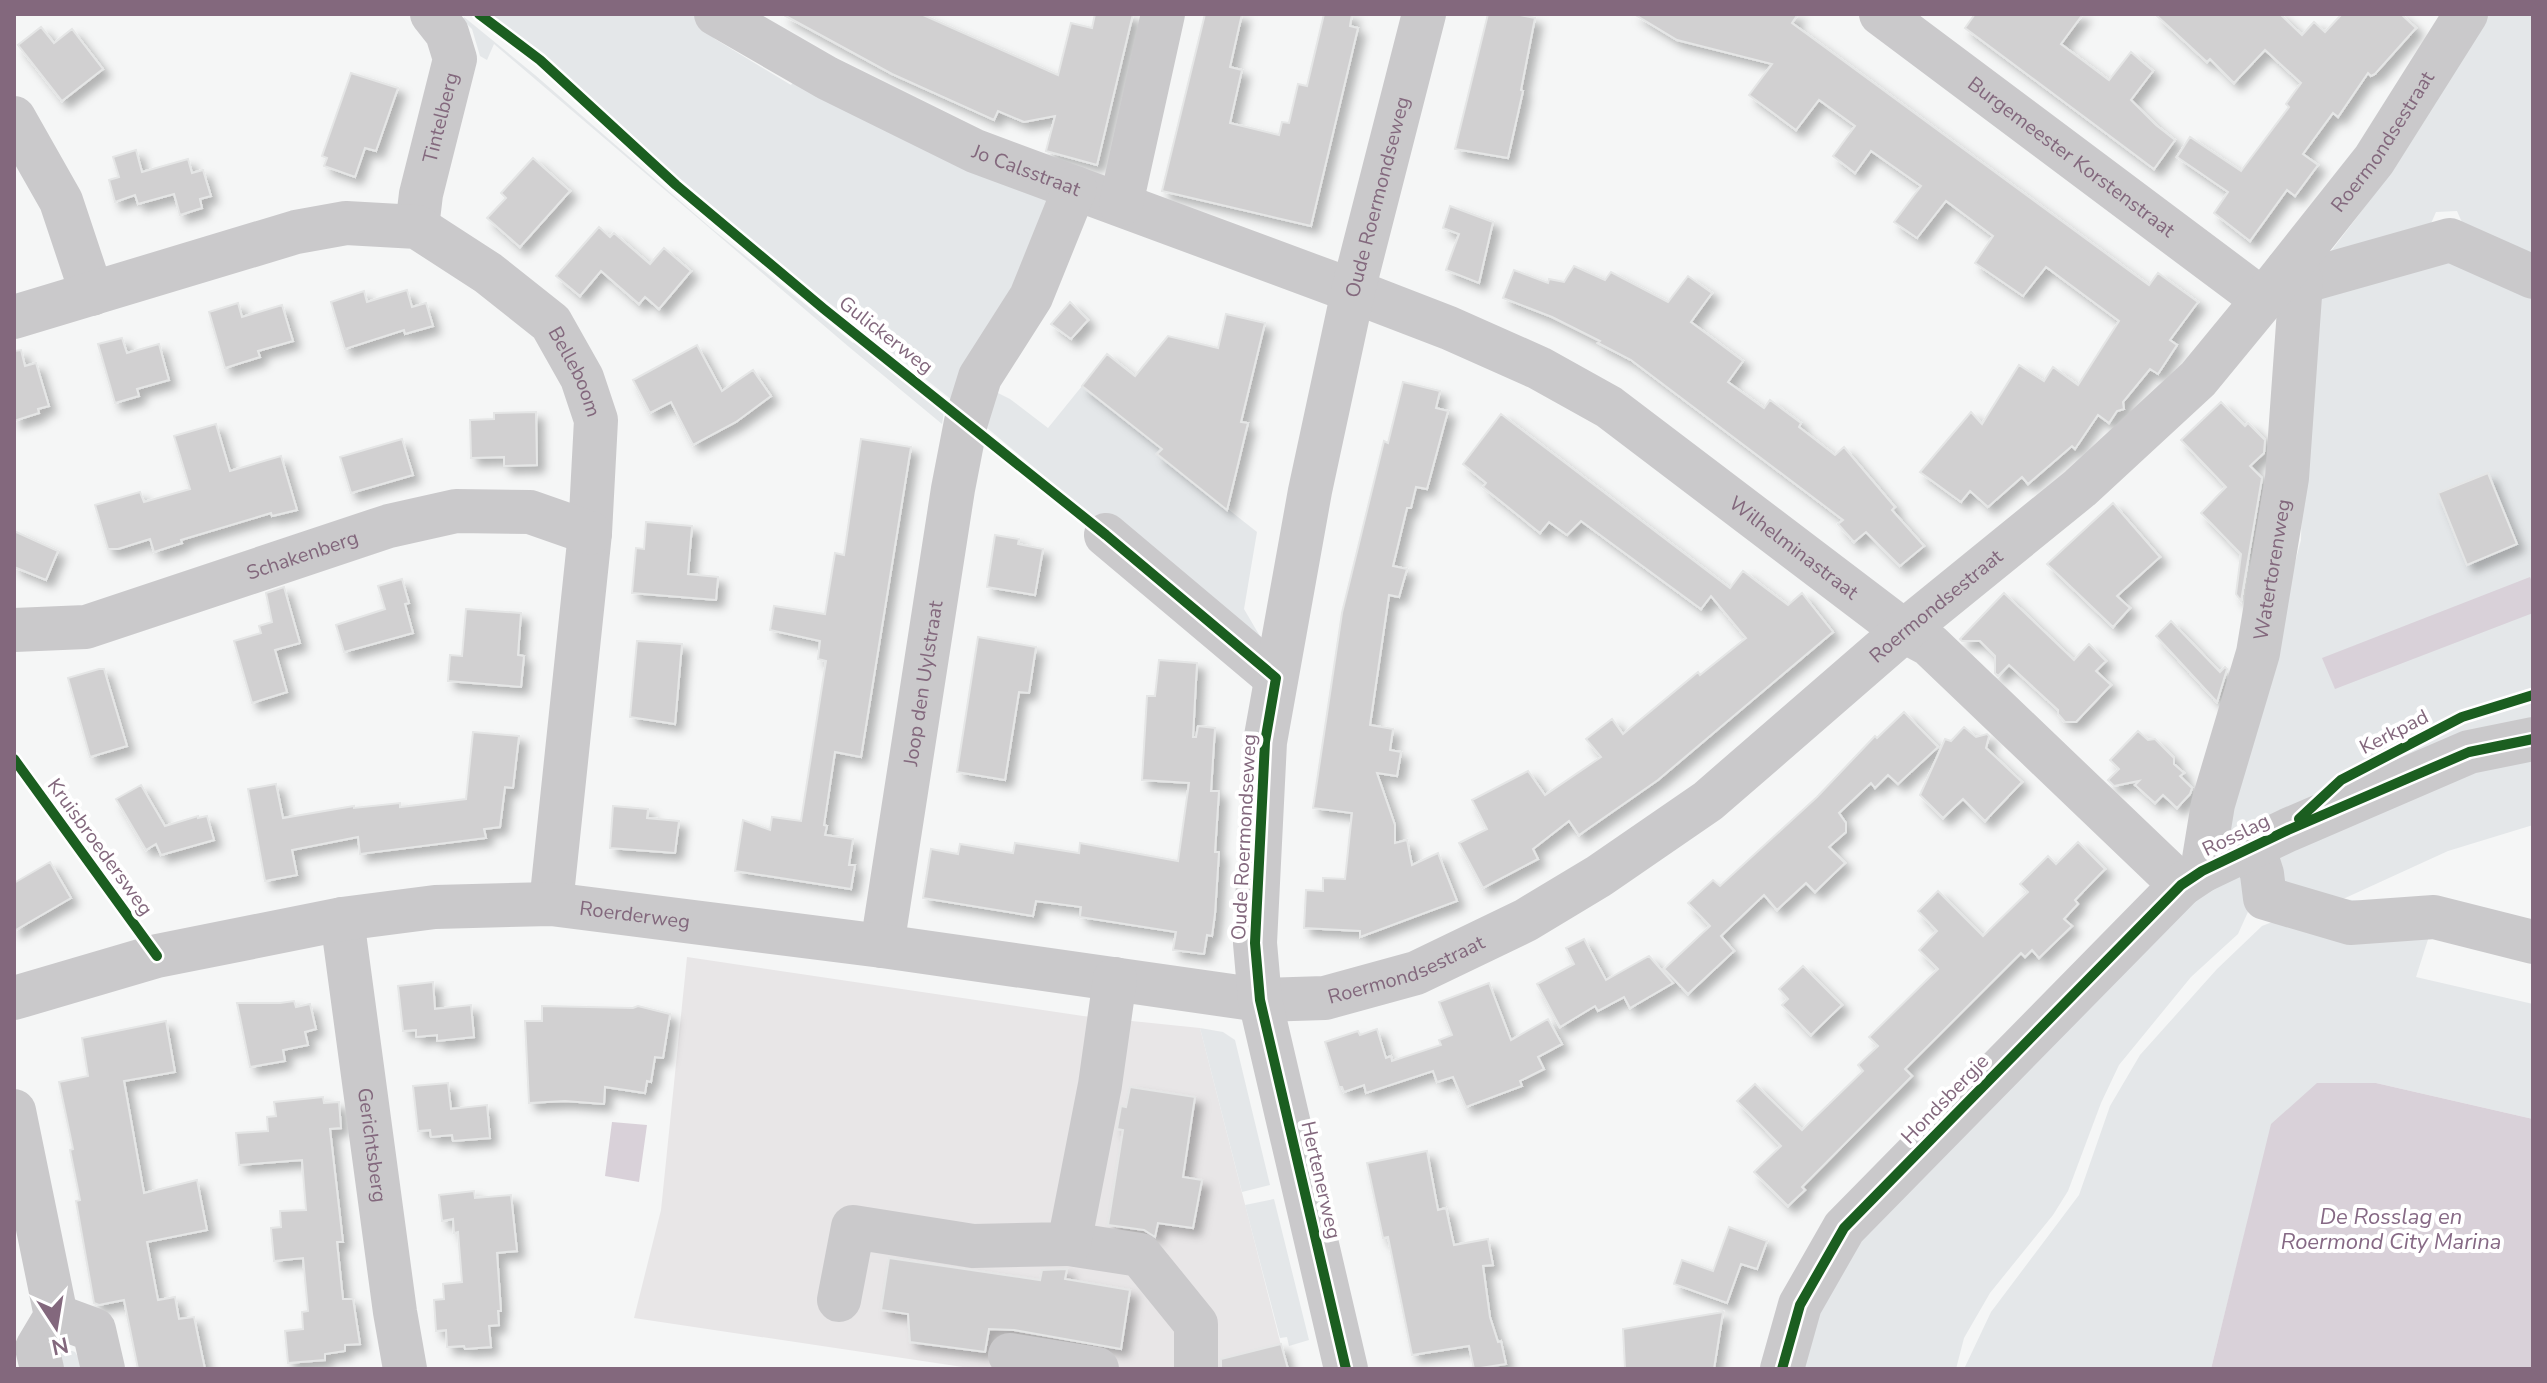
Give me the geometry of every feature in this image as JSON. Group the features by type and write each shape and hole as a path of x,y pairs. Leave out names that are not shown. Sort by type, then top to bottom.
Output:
{"street":[{"name":"Tintelberg","path":"417,227 421,194 455,59 447,33 432,14"},
{"name":"Jo Calsstraat","path":"716,14 827,78 975,151 1353,291"},
{"path":"1121,204 1163,14"},
{"name":"Oude Roermondseweg","path":"1260,1000 1255,943 1265,742 1310,491 1353,291 1424,14"},
{"name":"Burgemeester Korstenstraat","path":"1881,14 2284,284"},
{"name":"Roermondsestraat","path":"1260,1000 1325,998 1416,973 1526,920 1599,876 1708,801 1904,631 2091,478 2198,379 2284,284 2374,160 2466,14"},
{"path":"14,118 61,201 92,294"},
{"name":"Joop den Uylstraat","path":"882,946 950,505 966,422 980,377 1031,297 1075,188"},
{"name":"Belleboom","path":"14,317 296,232 346,223 417,227 488,273 551,323 582,378 596,420 590,533 551,904"},
{"path":"2284,284 2450,240 2533,277"},
{"name":"Watertorenweg","path":"2191,878 2258,653 2287,478 2284,284"},
{"name":"Wilhelminastraat","path":"1353,291 1539,368 1609,407 1904,631 1930,645 2191,878"},
{"name":"Schakenberg","path":"14,630 86,627 389,526 456,511 530,512 590,533"},
{"path":"1106,535 1276,678"},
{"name":"Rosslag","path":"2191,878 2253,846 2469,752 2533,739"},
{"path":"2253,846 2262,874 2265,898 2350,923 2434,917 2533,942"},
{"name":"Hondsbergje","path":"1782,1369 1800,1305 1844,1228 2191,878"},
{"name":"Roerderweg","path":"14,998 157,956 342,919 435,907 551,904 882,946 1260,1000"},
{"name":"Gerichtsberg","path":"342,919 405,1369"},
{"path":"1069,1244 1100,1085 1115,979"},
{"name":"Hertenerweg","path":"1260,1000 1346,1369"},
{"path":"14,1111 45,1344 94,1330 103,1369"},
{"path":"839,1300 853,1227 973,1246 1069,1244 1140,1255 1196,1324 1196,1369"},
{"path":"1010,1355 1097,1369"}],"shaded area":[{"path":"485,14 692,14 715,39 791,85 794,81 1046,200 1048,219 952,400 762,250"},
{"path":"2486,14 2533,14 2533,262 2464,227 2457,211 2436,212 2429,228 2319,267 2373,196"},
{"path":"464,17 711,228 944,412 942,424 494,44 487,60 480,56 472,29 463,20"},
{"path":"2455,259 2533,292 2533,691 2462,713 2340,774 2280,821 2224,848 2245,754 2301,540 2306,294"},
{"path":"1082,386 1162,449 1158,454 1257,532 1244,609 1261,638 1255,653 986,427 994,391 1010,399 1048,428"},
{"path":"2533,700 2533,719 2326,797 2349,779 2482,715"},
{"path":"2533,749 2533,825 2448,851 2343,899 2362,901 2352,915 2285,892 2275,855"},
{"path":"2248,870 2252,903 2238,934 2191,977 2119,1065 2101,1103 2068,1191 2053,1215 1990,1293 1964,1338 1956,1369 1791,1369 1846,1247 2181,913 2209,889"},
{"path":"2285,917 2431,930 2416,977 2533,1004 2533,1119 2376,1083 2272,1124 2211,1369 1964,1369 1991,1312 2079,1195 2110,1106 2140,1055 2217,969 2262,926"},
{"path":"687,957 1083,1016 1200,1028 1287,1369 976,1369 634,1318 661,1210"},
{"path":"1200,1028 1223,1032 1235,1040 1270,1185 1242,1192"},
{"path":"1274,1199 1309,1340 1289,1346 1287,1337 1280,1338 1245,1205"},
{"path":"64,1348 75,1352 86,1369 53,1369 59,1351"}],"water":[{"path":"2530,577 2533,584 2533,613 2335,689 2322,658"},
{"name":"De Rosslag en Roermond City Marina","path":"2317,1083 2376,1083 2533,1119 2533,1369 2211,1369 2271,1124"},
{"path":"612,1122 647,1125 639,1182 605,1176"}],"building":[{"path":"782,14 921,14 1058,75 1071,23 1092,28 1095,14 1133,14 1097,165 1046,151 1055,116 1024,122 998,111 994,120 892,74"},
{"path":"1205,14 1242,14 1230,67 1242,70 1230,123 1279,135 1282,122 1289,123 1298,84 1307,86 1324,14 1352,14 1350,26 1358,28 1311,226 1162,191"},
{"path":"1488,14 1535,18 1508,158 1455,149"},
{"path":"1634,14 1798,14 1792,23 2149,285 2158,273 2198,302 2170,340 2177,345 2158,374 2150,369 2123,402 2124,409 2117,411 2109,423 2098,415 2075,449 2072,446 2028,484 2022,477 1988,507 1970,491 1961,502 1920,472 1971,412 1982,424 2019,365 2044,381 2053,367 2078,385 2119,321 2046,267 2023,296 1975,263 1993,236 1946,201 1917,238 1894,222 1921,186 1871,151 1855,173 1833,156 1855,126 1819,100 1796,130 1749,95 1772,64 1677,40"},
{"path":"1975,14 2083,14 2061,44 2109,80 2131,52 2153,71 2131,100 2175,140 2154,169 1965,28"},
{"path":"2155,14 2280,14 2302,35 2314,22 2325,32 2342,14 2401,14 2416,28 2375,74 2371,76 2368,73 2338,117 2333,113 2303,154 2318,165 2295,196 2287,190 2250,241 2214,213 2228,192 2177,157 2190,137 2241,171 2289,107 2286,104 2301,83 2265,50 2234,83"},
{"path":"41,27 54,43 72,29 103,69 62,101 18,45"},
{"path":"351,73 398,88 376,151 365,148 355,177 324,166 327,158 322,156"},
{"path":"136,150 142,172 188,159 192,173 203,170 211,196 200,199 202,208 180,215 174,194 138,204 135,195 115,202 109,180 119,177 113,157"},
{"path":"533,158 570,191 520,247 487,218 506,198 501,193"},
{"path":"1450,206 1493,222 1479,283 1446,270 1459,234 1443,228"},
{"path":"599,227 610,237 614,233 650,264 664,248 691,271 659,309 645,297 639,304 601,271 580,296 556,276"},
{"path":"1574,266 1605,280 1611,272 1668,302 1688,276 1712,293 1691,322 1743,361 1728,382 1764,408 1770,400 1801,423 1799,427 1835,455 1844,447 1924,546 1900,566 1866,532 1854,542 1838,524 1843,520 1631,360 1552,317 1503,298 1514,270 1548,283 1549,279 1564,282"},
{"path":"407,290 412,307 426,303 433,326 405,334 404,330 345,349 331,302 364,291 367,302"},
{"path":"1070,302 1088,320 1071,339 1051,324"},
{"path":"238,303 242,317 282,305 293,341 258,351 260,357 225,368 209,312"},
{"path":"1226,314 1265,323 1241,422 1248,423 1227,510 1157,454 1162,449 1082,386 1107,354 1135,376 1168,336 1218,348"},
{"path":"122,338 127,353 159,344 169,380 137,389 139,396 115,403 98,344"},
{"path":"697,345 722,391 753,370 771,396 736,422 693,445 671,402 650,413 633,380"},
{"path":"21,350 25,366 36,363 49,406 38,409 39,413 14,421 14,351"},
{"path":"1403,382 1440,391 1436,408 1448,411 1427,489 1416,487 1411,508 1407,508 1393,566 1407,569 1399,597 1389,595 1370,725 1393,729 1390,750 1401,752 1397,776 1377,773 1395,825 1395,843 1407,840 1412,865 1438,853 1457,901 1360,937 1360,931 1304,928 1306,890 1323,891 1323,878 1345,879 1352,813 1313,808 1342,613 1384,441 1388,443"},
{"path":"2221,402 2245,426 2248,423 2265,440 2264,453 2250,466 2262,478 2241,601 2236,594 2241,554 2201,513 2226,487 2181,440"},
{"path":"536,412 537,465 504,466 504,457 471,458 470,420 494,419 494,413"},
{"path":"1501,414 1730,588 1743,571 1788,605 1802,593 1833,632 1658,780 1579,835 1569,821 1533,849 1538,859 1483,888 1459,843 1487,829 1472,800 1528,771 1545,795 1601,757 1586,739 1612,719 1623,734 1698,672 1700,675 1746,638 1711,596 1701,609 1581,521 1567,535 1549,522 1540,533 1483,487 1486,483 1463,464"},
{"path":"216,424 230,471 281,456 297,510 272,516 271,513 181,540 182,543 154,552 150,539 108,549 95,505 140,492 144,502 190,489 174,436"},
{"path":"402,439 413,475 351,493 340,457"},
{"path":"861,439 911,447 861,757 835,752 824,825 827,826 825,835 853,839 849,865 855,865 851,889 735,871 743,820 770,830 772,817 801,821 826,661 818,659 820,641 770,630 774,606 825,614 835,553 844,555"},
{"path":"2488,473 2517,544 2467,565 2438,493"},
{"path":"2113,503 2160,557 2117,596 2130,608 2113,627 2047,564"},
{"path":"646,522 692,526 688,574 718,577 716,600 632,593 636,548 644,549"},
{"path":"14,531 58,551 46,580 14,567"},
{"path":"995,535 1019,539 1018,544 1043,549 1035,595 987,587"},
{"path":"402,579 413,633 344,652 336,625 385,609 378,586"},
{"path":"284,587 300,643 275,650 287,692 252,703 234,641 261,633 259,626 272,622 266,593"},
{"path":"2004,593 2074,660 2089,644 2106,661 2096,671 2111,685 2076,722 2065,722 2058,710 2009,665 1998,676 1995,673 1995,656 1980,641 1960,639"},
{"path":"466,609 521,613 518,655 524,656 521,687 448,681 450,655 462,656"},
{"path":"2171,621 2220,672 2225,667 2227,669 2217,702 2156,636"},
{"path":"978,637 1036,647 1029,693 1019,692 1005,780 957,772"},
{"path":"637,641 682,644 675,724 630,717"},
{"path":"1159,660 1197,663 1193,737 1196,737 1198,726 1215,728 1211,791 1219,791 1215,852 1219,852 1212,936 1207,935 1204,954 1173,950 1176,932 1080,917 1081,907 1036,901 1033,916 923,898 931,849 958,854 960,844 1013,853 1015,843 1079,853 1080,843 1178,861 1189,783 1142,780 1147,696 1155,696"},
{"path":"104,669 127,746 90,757 68,678"},
{"path":"1904,712 1938,747 1898,784 1888,775 1875,788 1871,783 1839,813 1846,823 1846,832 1829,847 1845,863 1815,892 1806,883 1777,910 1764,895 1721,936 1734,951 1688,994 1664,969 1710,926 1688,903 1713,880 1720,886 1817,797 1875,736 1877,738"},
{"path":"1964,727 1976,737 1987,734 1986,748 2022,782 1985,821 1963,799 1943,818 1920,795 1945,739 1951,741"},
{"path":"2138,731 2148,740 2155,739 2174,758 2174,764 2184,773 2180,776 2192,788 2177,808 2163,795 2155,803 2135,785 2139,781 2114,786 2108,780 2119,769 2110,760"},
{"path":"473,732 519,736 513,788 505,787 500,827 484,829 486,838 360,854 358,837 292,850 297,875 265,881 248,789 276,784 283,818 354,806 400,803 400,807 466,799"},
{"path":"141,785 165,826 207,816 214,840 161,855 156,844 146,850 116,799"},
{"path":"613,806 648,809 647,818 679,821 675,853 610,848"},
{"path":"2078,842 2105,869 2075,900 2078,904 2064,919 2072,926 2039,958 2032,950 2025,957 2021,953 1905,1069 1912,1076 1802,1187 1805,1190 1788,1206 1754,1172 1781,1146 1737,1101 1755,1084 1802,1130 1863,1071 1858,1065 1878,1046 1869,1037 1938,969 1919,950 1937,931 1918,911 1938,891 1983,936 2028,892 2020,884 2048,856 2056,864"},
{"path":"50,862 71,898 14,931 14,883"},
{"path":"1584,939 1606,980 1649,956 1673,983 1630,1008 1624,997 1598,1011 1595,1006 1560,1027 1537,984 1574,964 1566,948"},
{"path":"1803,966 1842,1005 1811,1035 1782,1005 1788,999 1779,989"},
{"path":"433,982 435,1009 471,1005 474,1037 437,1041 437,1035 416,1037 416,1030 403,1031 398,986"},
{"path":"1489,983 1511,1040 1548,1019 1562,1044 1538,1057 1544,1069 1520,1081 1522,1086 1466,1107 1453,1077 1437,1082 1433,1071 1366,1093 1364,1085 1344,1092 1339,1087 1325,1042 1358,1031 1360,1035 1377,1029 1386,1058 1391,1056 1392,1061 1441,1045 1439,1040 1452,1035 1439,1002"},
{"path":"294,1001 296,1007 310,1004 316,1029 305,1032 308,1045 283,1050 285,1061 250,1067 237,1003"},
{"path":"542,1006 638,1006 670,1014 663,1058 655,1057 651,1082 647,1081 645,1093 605,1087 604,1104 565,1101 529,1103 525,1021 542,1021"},
{"path":"166,1021 175,1072 124,1081 144,1193 197,1180 207,1230 147,1242 158,1300 175,1297 179,1319 194,1317 205,1369 138,1369 124,1300 99,1305 94,1303 76,1201 80,1200 70,1150 73,1149 59,1082 88,1076 82,1038"},
{"path":"448,1083 451,1109 487,1105 490,1138 453,1141 452,1135 431,1137 430,1130 418,1131 413,1086"},
{"path":"1130,1087 1195,1097 1183,1177 1202,1180 1193,1228 1158,1223 1155,1237 1144,1230 1108,1225 1123,1130 1117,1129 1121,1106 1126,1107"},
{"path":"323,1097 324,1103 339,1102 341,1128 330,1129 343,1242 337,1242 343,1299 353,1299 360,1344 345,1345 345,1351 325,1354 325,1360 288,1363 285,1331 303,1329 302,1312 308,1311 303,1258 274,1261 271,1228 281,1227 280,1211 306,1210 302,1160 239,1165 236,1133 268,1131 267,1117 276,1116 274,1102"},
{"path":"1427,1151 1438,1210 1446,1208 1454,1245 1488,1239 1493,1265 1483,1266 1490,1317 1498,1342 1501,1341 1506,1364 1474,1369 1469,1346 1412,1355 1388,1237 1383,1238 1367,1163"},
{"path":"474,1191 475,1198 511,1195 517,1251 497,1253 501,1311 498,1311 499,1325 489,1326 491,1347 447,1347 446,1330 436,1331 434,1300 444,1299 443,1284 462,1282 458,1232 454,1233 453,1219 442,1221 439,1195"},
{"path":"1729,1227 1767,1241 1757,1269 1741,1264 1727,1303 1674,1284 1682,1260 1713,1271"},
{"path":"889,1258 1040,1280 1042,1270 1067,1269 1065,1279 1130,1290 1121,1349 1014,1330 989,1329 985,1352 910,1342 908,1314 881,1310"},
{"path":"1723,1312 1714,1369 1625,1369 1623,1329"},
{"path":"1281,1344 1288,1369 1221,1369 1221,1359"}],"cycle path":[{"name":"Gulickerweg","path":"479,14 540,60 676,185 824,309 1106,535 1276,678 1265,742 1255,943 1260,1000 1346,1369"},
{"name":"Kerkpad","path":"2299,819 2341,780 2462,717 2533,695"},
{"path":"1782,1369 1800,1305 1844,1228 2181,885 2202,871 2288,830 2469,752 2533,739"},
{"name":"Kruisbroedersweg","path":"14,759 157,956"}]}
